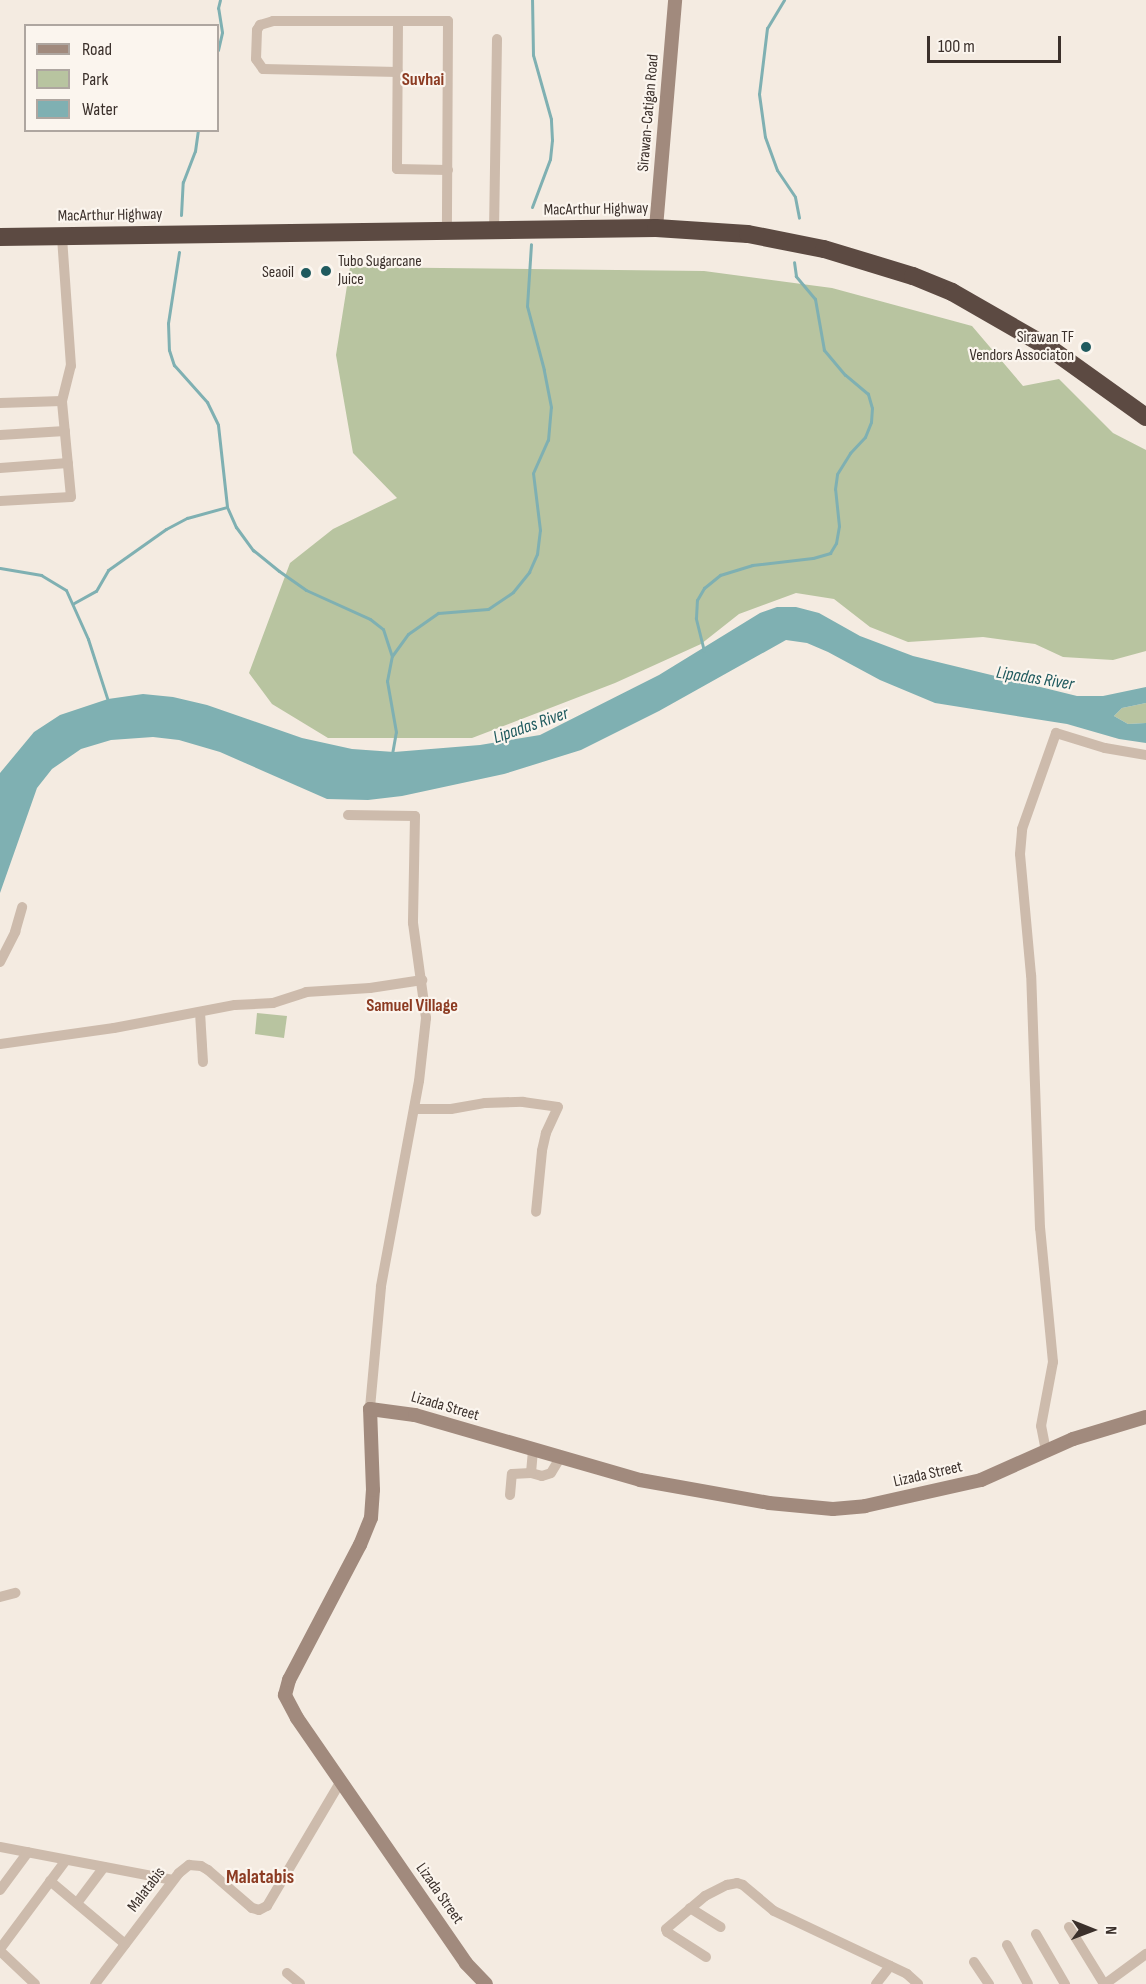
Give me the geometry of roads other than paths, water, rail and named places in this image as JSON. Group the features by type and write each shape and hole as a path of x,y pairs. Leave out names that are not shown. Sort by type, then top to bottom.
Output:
{"highway":[{"name":"MacArthur Highway","path":"0,237 656,228 712,230 783,240 913,276 961,297 1019,329 1146,417"}],"street":[{"name":"Sirawan-Catigan Road","path":"656,228 675,0"},
{"path":"399,21 397,169 448,170"},
{"path":"398,72 269,70 259,66 256,58 257,30 265,22 448,21 447,231"},
{"path":"494,231 497,39"},
{"path":"0,501 72,498 62,402 71,366 62,237"},
{"path":"0,403 62,402"},
{"path":"0,435 65,431"},
{"path":"0,468 68,463"},
{"path":"1046,1451 1041,1426 1053,1362 1040,1228 1031,975 1020,841 1025,818 1056,733 1105,748 1146,755"},
{"path":"348,815 415,816 413,923 422,980 426,1034 381,1287 370,1409"},
{"path":"0,962 15,932 22,907"},
{"path":"0,1044 235,1005 273,1002 306,992 370,988 422,980"},
{"path":"200,1012 203,1062"},
{"path":"414,1109 523,1102 558,1107 546,1133 542,1151 536,1212"},
{"name":"Lizada Street","path":"486,1984 466,1963 297,1718 285,1695 289,1680 360,1545 371,1518 373,1490 370,1409 415,1415 640,1480 800,1508 833,1509 865,1506 981,1480 1073,1439 1146,1417"},
{"path":"531,1473 533,1450"},
{"path":"510,1496 512,1474 531,1473 542,1476 551,1473 560,1458"},
{"path":"0,1597 15,1593"},
{"name":"Malatabis","path":"95,1984 173,1880 183,1868 189,1865 201,1866 252,1908 263,1909 341,1781"},
{"path":"0,1847 173,1880"},
{"path":"0,1890 28,1852"},
{"path":"35,1984 0,1950 66,1860"},
{"path":"76,1903 104,1867"},
{"path":"50,1881 125,1944"},
{"path":"706,1957 667,1932 668,1924 717,1889 726,1885 743,1885 774,1911 907,1974 918,1984"},
{"path":"690,1908 720,1927"},
{"path":"1070,1927 1104,1984 1146,1954"},
{"path":"1036,1934 1065,1984"},
{"path":"1006,1945 1028,1984"},
{"path":"974,1962 988,1984"},
{"path":"876,1984 890,1966"},
{"path":"287,1973 300,1984"}],"water":[{"path":"777,607 796,607 819,613 860,636 913,656 1077,696 1103,696 1146,687 1146,703 1122,708 1114,716 1128,724 1146,723 1146,743 1119,739 1067,724 935,703 880,680 807,643 786,640 659,711 581,750 504,774 402,796 368,800 327,799 220,752 179,740 153,737 111,740 81,749 52,769 37,788 0,893 0,773 34,732 60,715 108,699 143,694 173,697 207,705 302,738 352,749 394,752 480,745 540,735 659,675 760,613"}],"waterway":[{"path":"219,46 222,32 218,8 220,0"},
{"path":"532,0 533,55 551,119 552,140 550,159 532,207"},
{"path":"784,0 767,28 759,94 765,137 777,170 795,197 799,218"},
{"path":"181,215 183,182 195,151 198,132"},
{"path":"392,754 396,732 387,681 392,656 408,634 438,613 488,609 513,592 529,572 537,554 540,530 533,473 548,440 551,407 527,306 531,244"},
{"path":"179,252 168,323 169,350 174,365 207,402 218,425 227,507 236,527 253,550 306,590 370,619 383,629 392,656"},
{"path":"704,651 696,618 697,600 704,588 720,575 752,565 813,558 830,553 836,543 839,526 835,489 837,474 850,453 865,437 871,422 872,408 868,394 845,375 824,350 815,299 796,276 794,262"},
{"path":"74,603 96,591 108,570 166,529 187,518 227,507"},
{"path":"0,568 41,575 66,590 88,639 108,701"}],"place":[{"name":"Tubo Sugarcane Juice","path":"326,271"},
{"name":"Seaoil","path":"306,273"},
{"name":"Sirawan TF Vendors Associaton","path":"1086,347"}],"district":[{"name":"Suvhai","path":"423,80"},
{"name":"Samuel Village","path":"412,1006"},
{"name":"Malatabis","path":"260,1877"}],"water label":[{"name":"Lipadas River","path":"1035,679"},
{"name":"Lipadas River","path":"531,726"}]}
